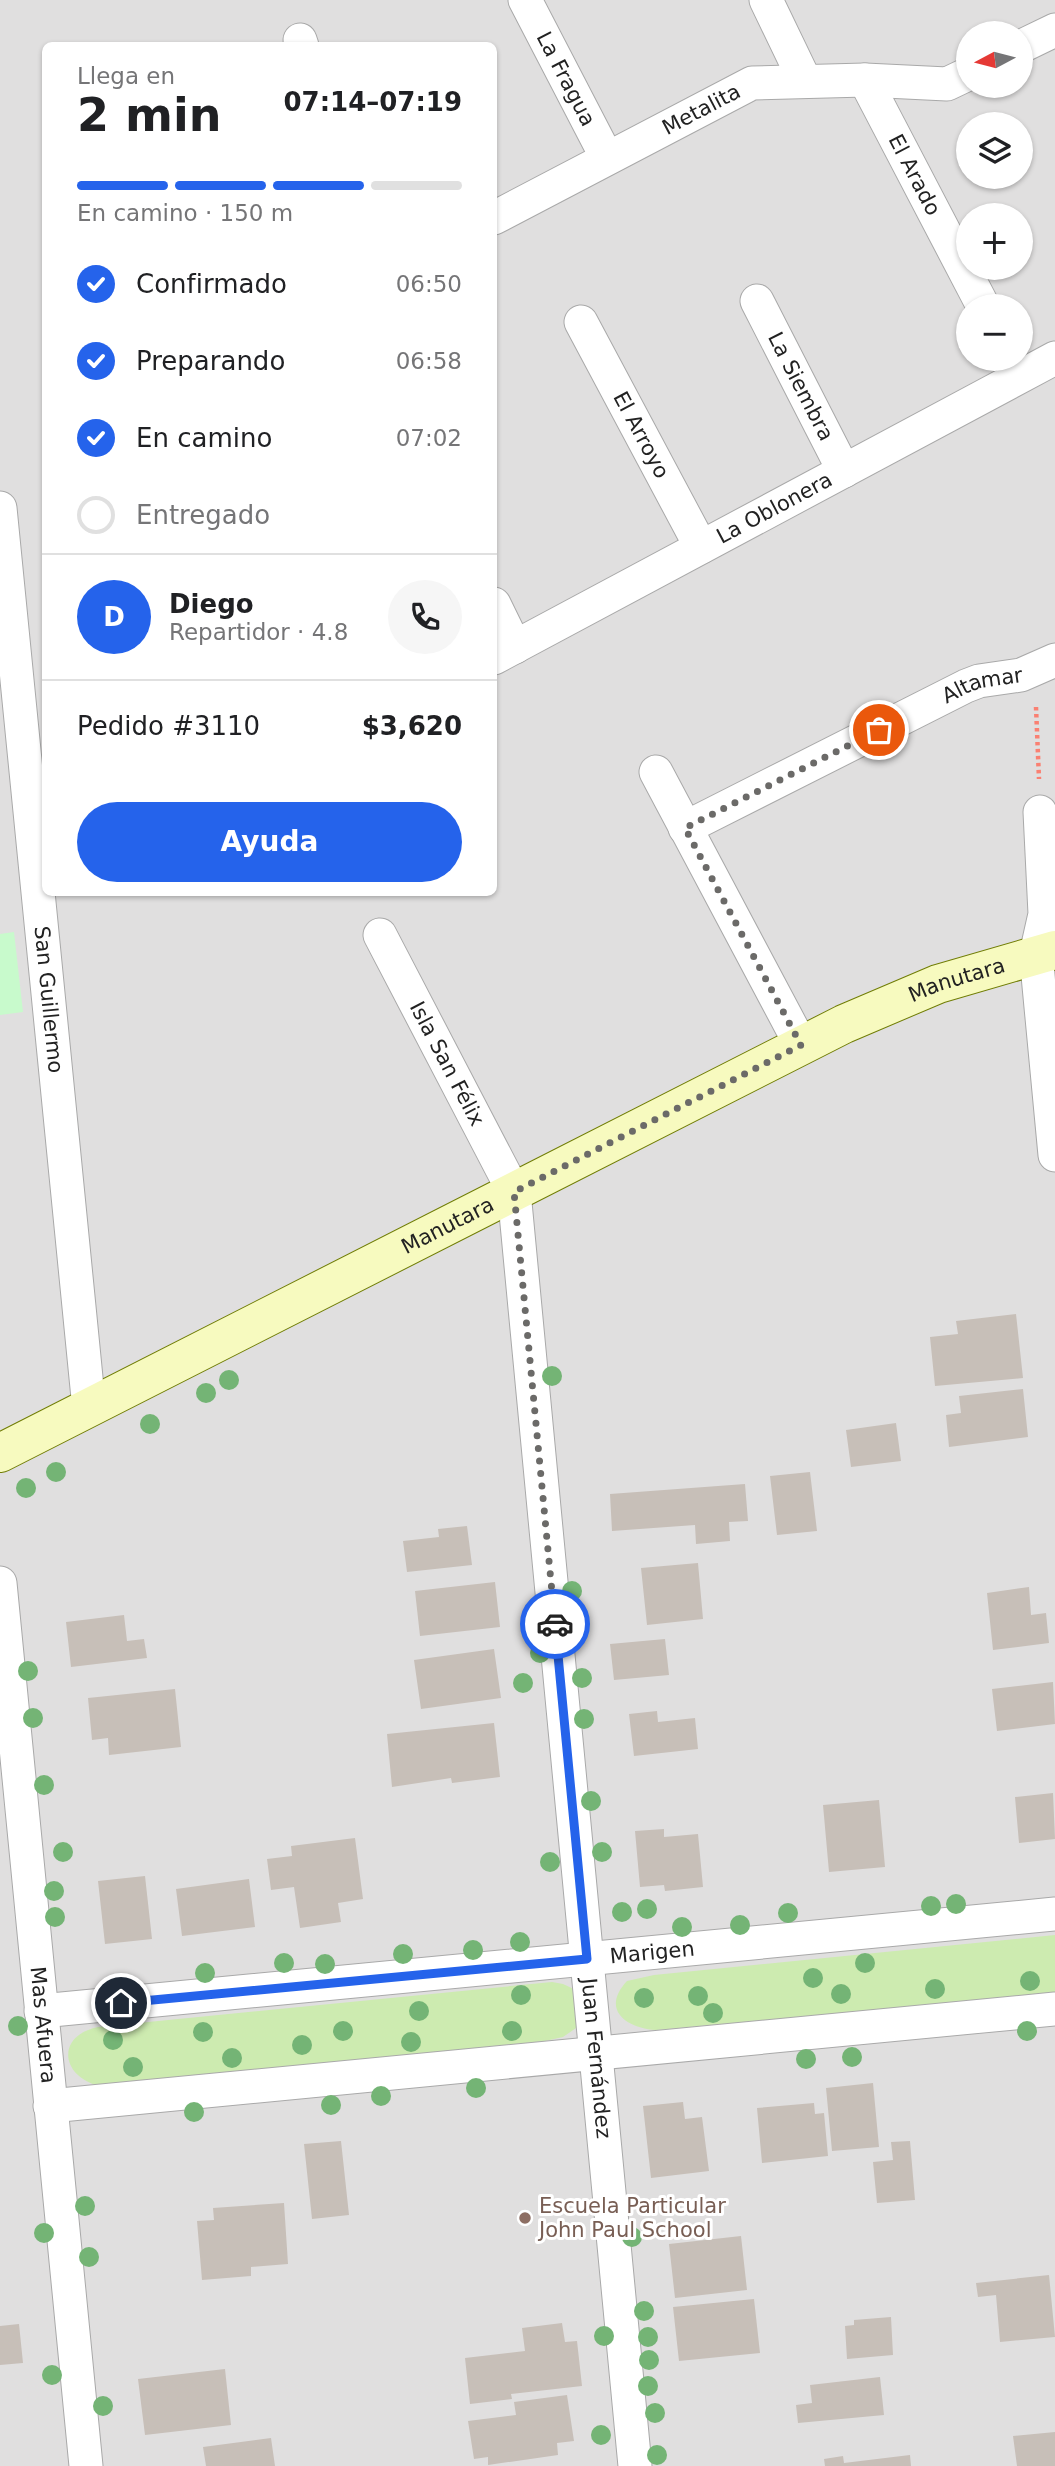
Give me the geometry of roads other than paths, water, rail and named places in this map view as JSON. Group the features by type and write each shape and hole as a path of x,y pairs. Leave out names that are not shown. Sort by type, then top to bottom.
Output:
{"main road":[{"name":"Manutara","path":"0,1453 801,1045 890,1003 938,984 1045,952"}],"street":[{"name":"La Fragua","path":"525,0 607,158"},
{"path":"766,0 805,81"},
{"path":"1033,42 1054,33"},
{"name":"Metalita","path":"497,216 752,83 865,80 947,84 956,80"},
{"name":"El Arado","path":"865,80 977,294"},
{"name":"La Siembra","path":"757,301 844,471"},
{"name":"El Arroyo","path":"581,322 701,547"},
{"name":"La Oblonera","path":"1033,364 1055,358"},
{"name":"La Oblonera","path":"504,652 844,471 1010,371"},
{"name":"San Guillermo","path":"0,508 89,1408"},
{"path":"497,618 504,652"},
{"name":"Altamar","path":"685,828 965,686 1045,665"},
{"path":"656,772 801,1045"},
{"path":"1040,811 1055,1155"},
{"name":"Isla San Félix","path":"380,935 514,1192"},
{"name":"Juan Fernández","path":"514,1192 635,2466"},
{"name":"Mas Afuera","path":"0,1583 86,2466"},
{"name":"Marigen","path":"41,2011 1055,1914"},
{"path":"51,2106 1055,2009"}],"place":[{"name":"Escuela Particular John Paul School","path":"525,2218"}]}
